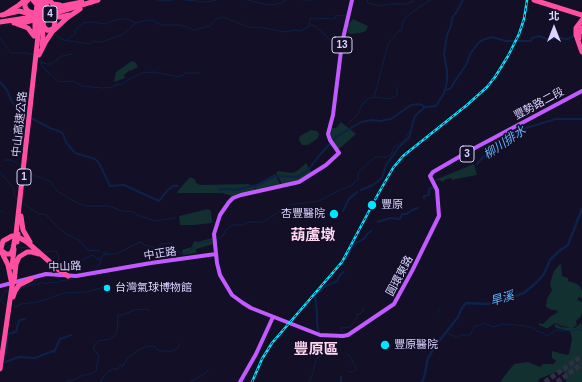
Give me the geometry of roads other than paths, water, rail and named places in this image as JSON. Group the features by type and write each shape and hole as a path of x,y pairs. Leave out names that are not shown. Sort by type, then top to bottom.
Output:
{"highway":[{"path":"0,19 25,0"},
{"path":"28,0 25,3 26,8 30,12 36,13 56,7 92,0"},
{"path":"33,0 37,5 35,21 36,56"},
{"path":"38,0 44,10 50,15 56,17 66,16 99,0"},
{"path":"36,56 42,0"},
{"name":"4","path":"0,19 52,12 92,0"},
{"name":"4","path":"0,19 52,14 99,0"},
{"path":"534,0 582,14"},
{"path":"9,23 23,23 42,17 48,17 54,20 55,24 52,30 47,30 44,27 44,24 47,12 49,1 58,5 76,4"},
{"path":"36,56 55,28 80,9"},
{"path":"0,19 19,11 33,16 42,28 42,47"},
{"path":"0,19 9,23 24,26 32,32 35,43"},
{"path":"582,20 576,28 576,39 582,52"},
{"path":"582,28 579,34 579,39 582,49"},
{"name":"中山高速公路","path":"16,237 21,208 36,56"},
{"name":"中山高速公路","path":"0,369 12,284 30,117"},
{"path":"21,208 22,226 26,237 34,248"},
{"path":"5,341 14,293 8,265 1,250 3,241 10,236 16,236 24,239 62,275"},
{"path":"16,237 13,250 11,253 4,254 2,249 3,243 9,238 14,237 25,242 62,275"},
{"path":"12,305 12,284 16,262 22,254 32,252 44,258"},
{"path":"12,284 22,283 31,279"},
{"name":"中山高速公路","path":"0,359 12,284"}],"main road":[{"name":"13","path":"273,317 245,305 232,294 219,273 215,254 214,234 221,213 233,198 298,180 326,164 338,152 328,134 333,115 342,43 352,0"},
{"name":"豐勢路二段","path":"430,176 433,172 468,152 582,92"},
{"name":"圓環東路","path":"273,317 320,335 343,336 351,333 393,305 439,218 440,211 438,190 430,176"},
{"name":"中正路","path":"108,271 151,262 215,254"},
{"name":"中山路","path":"0,287 46,274 75,277 108,271"},
{"name":"中山路","path":"0,287 46,276 62,275"},
{"path":"240,382 260,351 273,317"}],"waterway":[{"path":"157,0 173,0"},
{"path":"185,0 206,2 216,0"},
{"path":"247,0 269,5 281,3 286,0"},
{"path":"303,0 312,0"},
{"path":"367,0 368,3 378,6 406,4 414,1"},
{"path":"374,98 388,44 398,32 402,30 402,24 405,18 431,0"},
{"path":"361,190 373,185 382,178 386,165 399,147 409,138 415,116 425,107 436,106 444,93 447,82 444,54 447,35 451,26 452,18 463,0"},
{"path":"72,17 79,13"},
{"path":"309,26 310,18 335,19 335,16 348,15"},
{"path":"68,41 68,39 75,34 77,28 83,23 91,22 105,24 118,19 130,20 136,23 152,20 161,25 181,25 194,30 210,26 216,19 223,17 248,27 286,32 293,30 301,31 311,25 315,26 332,41 339,44"},
{"path":"54,34 63,40 89,44 93,41 101,42 122,35 136,23"},
{"path":"5,24 12,24"},
{"path":"446,90 451,88 466,65 470,54 479,42 483,40 492,37 506,41 531,41 532,38 539,36 547,39 568,39 575,35"},
{"path":"0,38 11,53 28,53 34,55"},
{"path":"42,62 51,64 62,56 72,54"},
{"path":"38,58 41,61 42,66 52,76"},
{"path":"54,78 59,82 68,81 75,82 82,86 103,88 112,87 118,84 121,85 129,79 142,73 154,72 179,77 186,73 199,73"},
{"path":"0,82 7,90 15,106 27,116 61,132 66,142 75,153 95,159 99,163 110,186 124,185 159,201 173,186 178,186"},
{"path":"347,125 358,114 361,106 369,98 375,97 389,99 395,97 397,94 397,88"},
{"path":"219,190 235,190 257,185 275,176 297,177 308,170 336,137 361,122 391,119 411,105 420,104 425,107"},
{"path":"523,113 527,107 532,107 535,105"},
{"name":"柳川排水","path":"477,164 484,156 493,154 500,144 526,128 556,119 582,119"},
{"path":"289,205 319,201 351,186 358,179 358,173 375,157 386,157 391,155 394,147 404,141 411,129 413,121"},
{"path":"4,160 12,160 21,166"},
{"path":"26,171 30,174 50,181 57,191 79,204 87,206 109,206 122,211 135,212 137,215 155,221 176,218"},
{"path":"0,172 14,189 14,195 18,200"},
{"name":"柳川排水","path":"424,198 424,196 429,195 429,189 434,187"},
{"path":"343,211 349,199 357,192"},
{"path":"23,203 39,214 45,214 57,226"},
{"path":"216,240 223,236 225,231 232,225 242,225 248,222 263,222 285,208"},
{"name":"柳川排水","path":"378,222 390,218 400,219 402,214 407,214 418,208"},
{"name":"旱溪","path":"422,382 428,358 436,345 458,317 466,303 488,304 524,293 544,274 550,260 568,245 582,209"},
{"path":"58,227 66,234 79,240 88,250 100,251"},
{"name":"柳川排水","path":"346,259 353,245 365,238 371,231"},
{"path":"94,272 100,264 103,255 119,253 137,243 141,242 144,245 157,248 161,244 171,243 180,253 185,254 198,244 213,240"},
{"path":"4,251 10,245 11,246"},
{"path":"17,247 30,248"},
{"path":"39,249 45,252 56,251 59,257 56,264"},
{"path":"103,252 109,254"},
{"path":"58,266 71,265 93,255 97,259 100,259"},
{"name":"柳川排水","path":"315,295 324,287 337,281 340,275 344,272"},
{"path":"19,289 43,282 47,284 49,282 57,283 60,281 73,279"},
{"path":"13,305 16,307 21,304 38,302 64,293 87,292 107,286"},
{"path":"126,292 143,286 150,288"},
{"path":"0,301 5,291 8,290"},
{"name":"柳川排水","path":"315,295 319,333"},
{"path":"1,301 6,305"},
{"path":"342,334 343,331 341,328 350,327 357,318 357,314 360,314 363,311 363,307"},
{"path":"438,313 439,308"},
{"path":"66,382 96,371 99,355 94,351 94,346 98,341 110,339 115,336 117,331 118,315 123,315 134,310 147,309 149,311"},
{"path":"4,355 6,353 8,334 16,332 19,320 25,319"},
{"path":"446,332 457,338 461,335 470,335 474,327 485,323 493,327 503,324 526,326 533,328 547,336 556,330 571,331 578,329 582,331"},
{"path":"5,362 19,357 35,358 53,351 54,352 60,339 71,335"},
{"name":"柳川排水","path":"309,382 313,373 315,362 321,354 323,344 322,341"},
{"path":"100,382 106,373 113,369 118,369 120,364 122,367 128,358 145,347 154,346 159,351 173,351 178,348 180,343"},
{"path":"347,354 350,356 357,371"},
{"path":"190,382 206,373 208,370"},
{"path":"348,372 354,371"},
{"path":"341,377 341,382"}],"tunnel":[{"path":"545,382 582,356"},
{"path":"557,382 582,364"}],"railway":[{"path":"252,382 262,359 272,343 342,262 393,168 403,156 467,105 487,87 495,77 519,34 524,19 527,0"}],"place":[{"name":"豐原","path":"372,205"},
{"name":"杏豐醫院","path":"334,214"},
{"name":"台灣氣球博物館","path":"107,288"},
{"name":"豐原醫院","path":"385,345"}],"district":[{"name":"葫蘆墩","path":"313,236"},
{"name":"豐原區","path":"316,350"}]}
